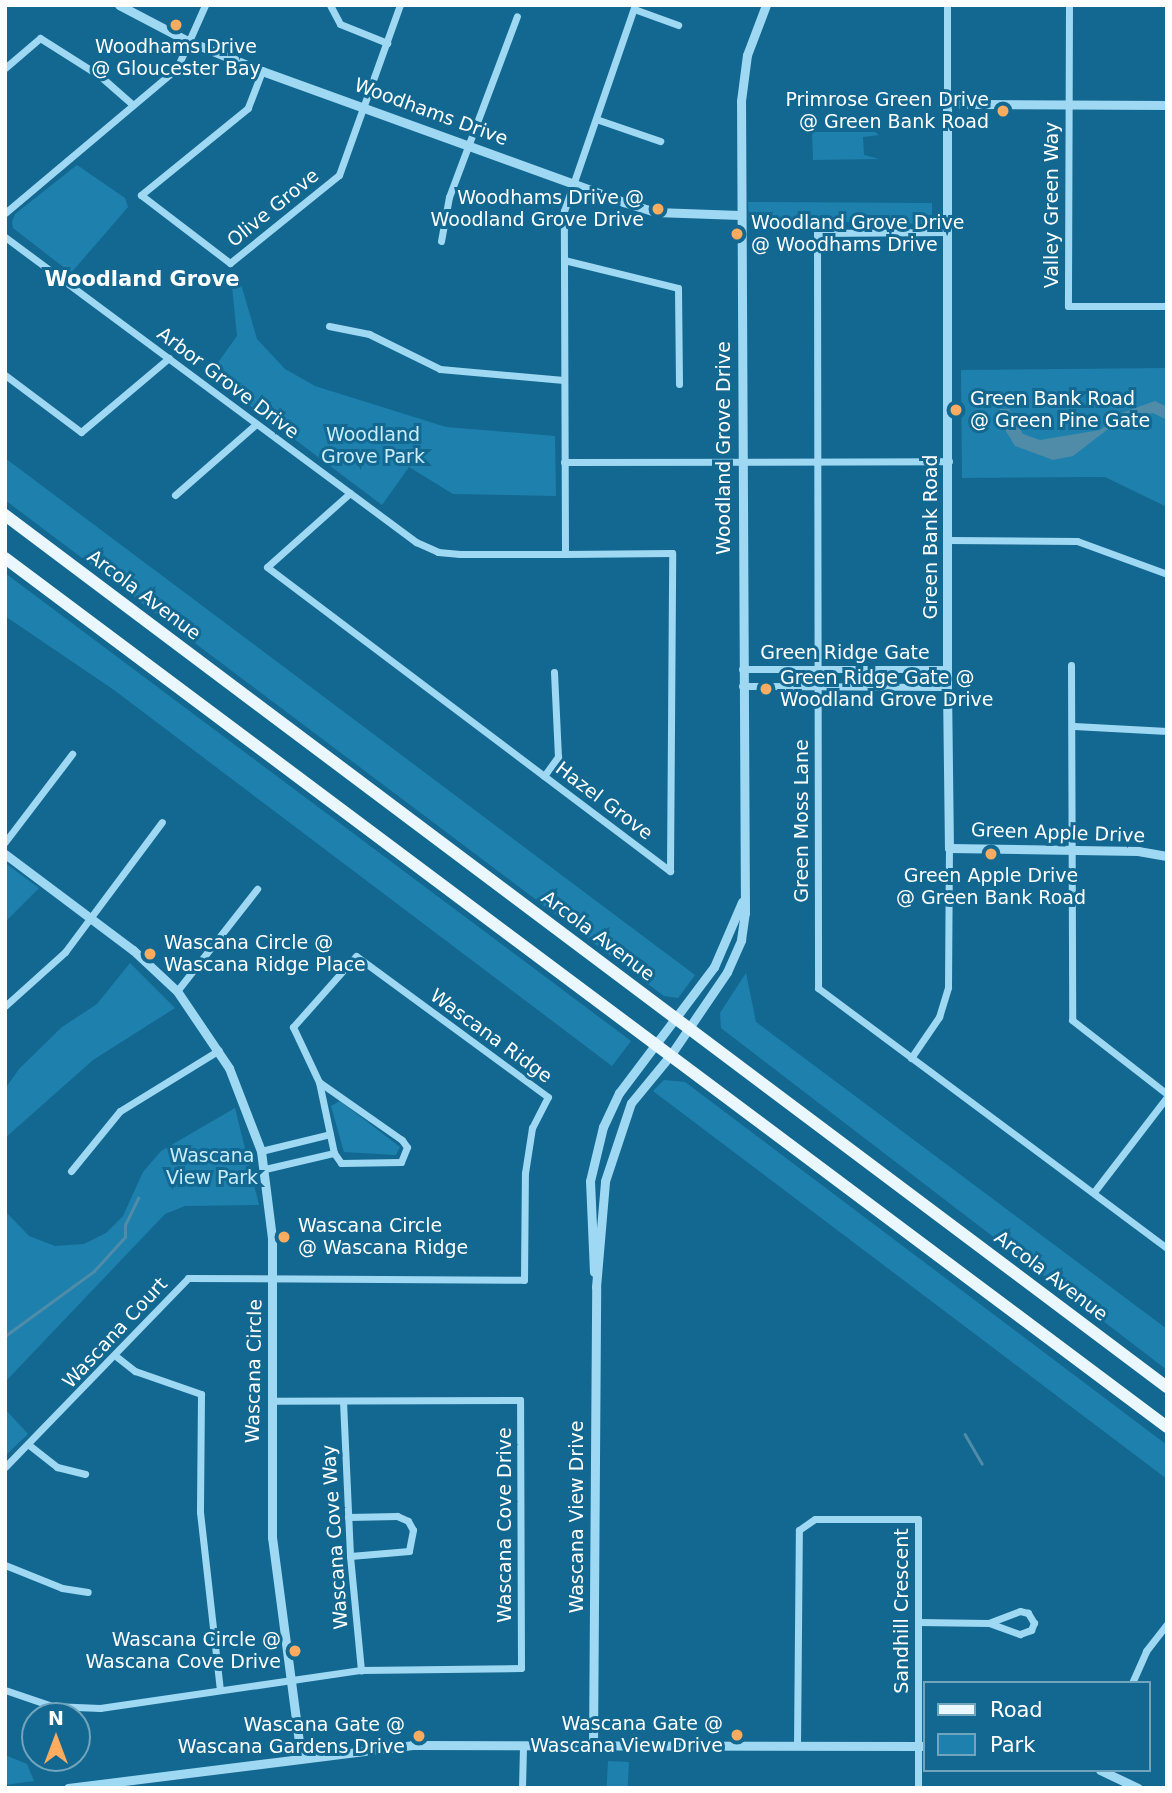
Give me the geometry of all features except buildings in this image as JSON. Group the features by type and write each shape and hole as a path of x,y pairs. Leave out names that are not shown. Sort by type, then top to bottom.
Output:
{"main road":[{"name":"Arcola Avenue","path":"5,515 1167,1387"},
{"path":"5,558 659,1043 1167,1427"}],"street":[{"name":"Woodhams Drive","path":"119,5 188,41 262,71 655,212 740,215"},
{"path":"5,213 177,68 205,5"},
{"path":"330,5 340,24 387,43"},
{"path":"365,107 400,5"},
{"name":"Woodland Grove Drive","path":"689,1028 727,972 741,940 744,894 741,102 747,55 765,5"},
{"name":"Green Bank Road","path":"911,1058 939,1017 948,987 947,5"},
{"name":"Valley Green Way","path":"1069,5 1068,306 1167,306"},
{"path":"565,554 564,211 634,7 678,24"},
{"path":"441,242 449,197 517,16"},
{"path":"5,68 40,38 100,76 132,104"},
{"name":"Olive Grove","path":"262,71 248,108 141,195 230,263 339,175 365,107"},
{"path":"947,104 1167,105"},
{"path":"596,119 660,141"},
{"name":"Green Moss Lane","path":"948,232 817,233 818,988 1167,1248"},
{"name":"Arbor Grove Drive","path":"5,237 349,494 438,552 565,554"},
{"path":"564,260 678,288 679,384"},
{"path":"329,326 369,334 440,369 564,380"},
{"path":"5,375 80,432 169,358"},
{"path":"175,495 256,424"},
{"path":"564,462 949,461"},
{"name":"Hazel Grove","path":"349,494 267,566 670,871 672,552 565,554"},
{"path":"949,540 1077,541 1167,574"},
{"path":"1071,665 1072,1020 1167,1095 1094,1192"},
{"name":"Green Ridge Gate","path":"742,669 947,669"},
{"path":"544,776 558,757 554,672"},
{"name":"Green Ridge Gate","path":"742,686 947,687"},
{"path":"1073,726 1167,731"},
{"path":"5,842 72,754"},
{"path":"5,1006 65,952 162,822"},
{"name":"Green Apple Drive","path":"949,848 1072,850 1167,856"},
{"name":"Wascana Circle","path":"5,854 90,918 177,992 219,1050 261,1151 265,1169 273,1279 271,1537 289,1681 302,1756"},
{"path":"177,992 257,889"},
{"name":"Woodland Grove Drive","path":"676,1018 714,967 744,894"},
{"name":"Wascana Ridge","path":"273,1279 524,1280 525,1173 532,1128 548,1097 356,956 293,1027 319,1082 334,1153 341,1163 391,1164 401,1161 407,1147 319,1082"},
{"name":"Wascana View Drive","path":"596,1287 589,1230 590,1181 603,1127 619,1093 676,1018"},
{"name":"Wascana View Drive","path":"593,1747 596,1287 605,1181 615,1143 631,1103 689,1028"},
{"path":"71,1171 120,1111 219,1050"},
{"path":"261,1151 330,1134"},
{"path":"265,1169 334,1153"},
{"name":"Wascana Court","path":"5,1468 117,1357 188,1279 273,1279"},
{"path":"117,1357 135,1371 201,1394 200,1512 220,1690"},
{"name":"Wascana Cove Drive","path":"271,1401 520,1400 521,1668 361,1670 289,1681"},
{"name":"Wascana Cove Way","path":"343,1401 350,1556 361,1670"},
{"path":"29,1445 57,1467 85,1474"},
{"path":"348,1517 397,1516 413,1530 409,1551 350,1556"},
{"name":"Sandhill Crescent","path":"797,1746 799,1530 815,1519 918,1519 922,1746 918,1788"},
{"path":"5,1565 62,1588 88,1592"},
{"path":"918,1622 989,1623 1024,1634 1034,1623 1028,1612 1020,1611 989,1623"},
{"path":"1133,1681 1146,1651 1167,1624"},
{"path":"5,1690 52,1706 100,1708 289,1681"},
{"path":"68,1788 117,1784 302,1756 412,1745 922,1746"},
{"path":"522,1788 523,1746"},
{"path":"1104,1772 1138,1788"}],"green space":[{"path":"812,132 875,132 879,135 863,137 864,155 879,159 813,160"},
{"path":"77,165 125,198 128,207 71,273 13,228 12,222 15,214"},
{"path":"748,202 932,203 932,224 749,220"},
{"name":"Woodland Grove Park","path":"238,274 257,339 285,369 315,386 446,427 555,436 556,496 453,494 409,467 382,505 209,375 237,336 231,276"},
{"path":"1167,368 1167,507 1105,477 962,478 961,370"},
{"path":"5,458 695,975 678,998 664,996 5,500"},
{"path":"5,573 631,1041 612,1066 114,690 5,616"},
{"path":"5,863 39,888 5,922"},
{"path":"130,963 175,1008 93,1060 5,1138 5,1089 19,1069 62,1027 97,1004"},
{"path":"746,973 756,1022 1167,1329 1167,1370 721,1028 720,1013"},
{"path":"664,1080 685,1082 1167,1445 1167,1479 653,1091"},
{"path":"340,1101 400,1147 396,1155 344,1152 331,1106"},
{"name":"Wascana View Park","path":"235,1108 259,1205 185,1206 165,1214 5,1382 5,1211 29,1236 55,1246 84,1244 106,1233 123,1216 143,1172 161,1151"},
{"path":"5,1409 28,1434 5,1456"},
{"path":"5,1755 21,1762 21,1772 30,1772 34,1781 5,1785"},
{"path":"608,1761 629,1762 628,1788 607,1788"}],"shaded area":[{"path":"1155,401 1167,407 1167,420 1153,413 1125,416 1073,456 1053,460 1015,446 1004,428 1000,409 1009,409 1023,434 1040,440 1100,430 1124,412"}],"waterway":[{"path":"5,1336 94,1271 125,1237 125,1225 138,1198"},
{"path":"965,1434 982,1464"}],"place":[{"name":"Woodhams Drive @ Gloucester Bay","path":"176,25"},
{"name":"Primrose Green Drive @ Green Bank Road","path":"1003,111"},
{"name":"Woodhams Drive @ Woodland Grove Drive","path":"658,209"},
{"name":"Woodland Grove Drive @ Woodhams Drive","path":"737,234"},
{"name":"Green Bank Road @ Green Pine Gate","path":"956,410"},
{"name":"Green Ridge Gate @ Woodland Grove Drive","path":"766,689"},
{"name":"Green Apple Drive @ Green Bank Road","path":"991,854"},
{"name":"Wascana Circle @ Wascana Ridge Place","path":"150,954"},
{"name":"Wascana Circle @ Wascana Ridge","path":"284,1237"},
{"name":"Wascana Circle @ Wascana Cove Drive","path":"295,1651"},
{"name":"Wascana Gate @ Wascana View Drive","path":"737,1735"},
{"name":"Wascana Gate @ Wascana Gardens Drive","path":"419,1736"}],"district":[{"name":"Woodland Grove","path":"142,279"}]}
